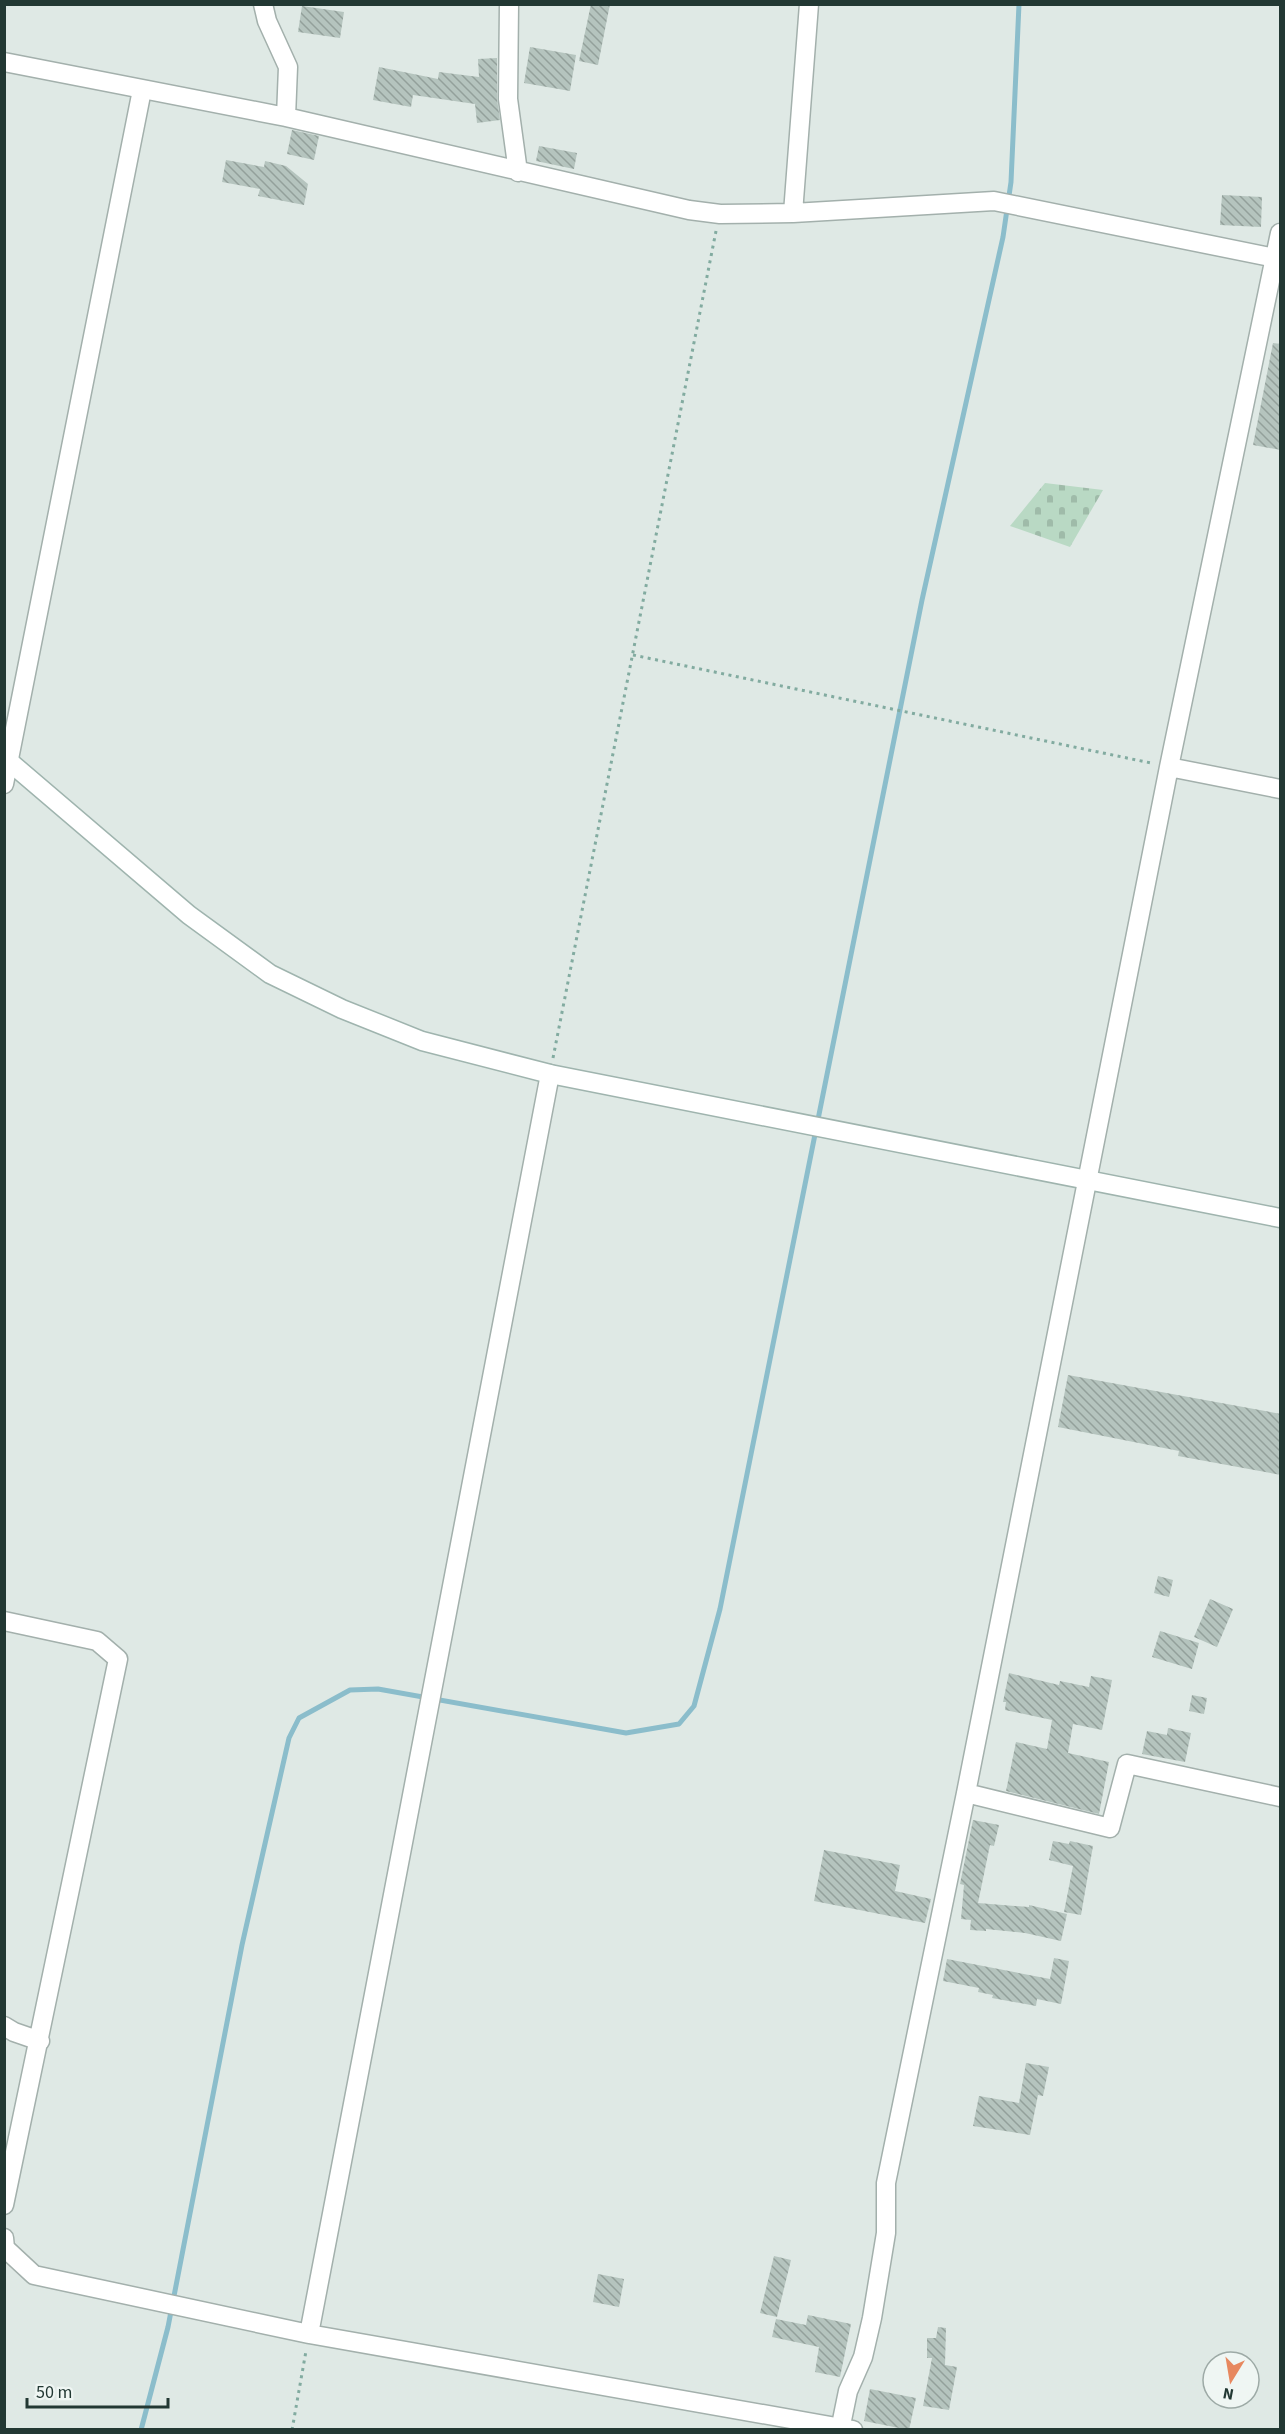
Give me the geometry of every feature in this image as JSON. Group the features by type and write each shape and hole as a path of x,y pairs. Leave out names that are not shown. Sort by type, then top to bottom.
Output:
{"street":[{"path":"263,4 267,21 288,67 286,117"},
{"path":"509,4 508,99 518,172"},
{"path":"793,213 809,4"},
{"path":"4,62 286,117 689,210 720,214 793,213 994,201 1278,259"},
{"path":"4,784 7,759 142,90"},
{"path":"4,2238 5,2248 34,2275 309,2334 844,2429 848,2391 863,2357 872,2318 886,2233 886,2183 966,1793 1169,767 1278,259 1281,233"},
{"path":"7,759 189,915 270,974 342,1009 422,1041 550,1074 1281,1218"},
{"path":"1169,767 1281,789"},
{"path":"309,2334 550,1074"},
{"path":"4,1621 98,1641 118,1659 4,2205"},
{"path":"966,1793 1110,1828 1127,1764 1281,1797"},
{"path":"4,2026 40,2041"}],"path":[{"path":"550,1074 720,214"},
{"path":"633,655 1169,767"},
{"path":"292,2430 309,2334"}],"green space":[{"path":"1045,483 1103,490 1070,547 1010,526"}],"building":[{"path":"591,4 610,4 598,65 579,61"},
{"path":"302,6 344,12 340,38 298,32"},
{"path":"530,47 576,55 570,91 524,83"},
{"path":"497,58 497,99 500,120 477,123 475,104 413,95 411,107 373,100 379,67 438,79 439,72 479,77 478,59"},
{"path":"292,130 319,136 314,160 287,154"},
{"path":"539,146 577,153 574,169 536,161"},
{"path":"226,160 264,167 265,161 286,166 308,184 304,205 258,196 260,189 222,182"},
{"path":"1222,195 1262,197 1261,227 1220,225"},
{"path":"1273,343 1281,344 1281,450 1253,445"},
{"path":"1068,1375 1281,1414 1281,1475 1178,1456 1179,1451 1058,1427"},
{"path":"1158,1576 1173,1580 1169,1597 1154,1593"},
{"path":"1210,1599 1233,1609 1217,1647 1194,1637"},
{"path":"1160,1631 1199,1643 1192,1669 1152,1657"},
{"path":"1009,1673 1059,1685 1060,1681 1089,1687 1091,1676 1112,1680 1102,1730 1073,1724 1068,1753 1109,1762 1099,1814 1006,1791 1016,1742 1047,1749 1052,1720 1005,1710 1006,1702 1003,1702"},
{"path":"1192,1695 1207,1698 1204,1714 1189,1711"},
{"path":"1168,1728 1191,1733 1185,1762 1142,1754 1147,1731 1167,1735"},
{"path":"973,1820 999,1825 994,1846 990,1845 978,1903 1029,1907 1029,1905 1067,1914 1061,1941 1025,1933 986,1929 986,1931 970,1930 971,1920 961,1919 964,1885 960,1884"},
{"path":"1053,1841 1069,1844 1070,1841 1093,1846 1081,1915 1064,1912 1073,1866 1049,1860"},
{"path":"824,1850 900,1865 895,1891 931,1899 925,1923 814,1901"},
{"path":"1054,1958 1069,1961 1061,2004 1037,1999 1036,2006 992,1998 993,1995 978,1992 979,1988 943,1981 947,1959 1050,1979"},
{"path":"1026,2063 1049,2067 1043,2096 1038,2095 1030,2135 973,2126 979,2096 1019,2103"},
{"path":"774,2256 791,2260 777,2317 760,2313"},
{"path":"598,2274 624,2279 619,2307 593,2302"},
{"path":"808,2315 851,2324 840,2377 815,2372 819,2347 772,2337 776,2319 806,2325"},
{"path":"938,2327 946,2328 945,2365 957,2367 949,2410 923,2406 932,2358 927,2358 927,2338 936,2338"},
{"path":"870,2389 916,2398 909,2430 864,2421"}],"waterway":[{"path":"141,2430 168,2327 242,1945 289,1738 299,1718 350,1690 378,1689 626,1733 679,1724 694,1706 720,1609 922,600 1003,237 1011,182 1019,4"}]}
